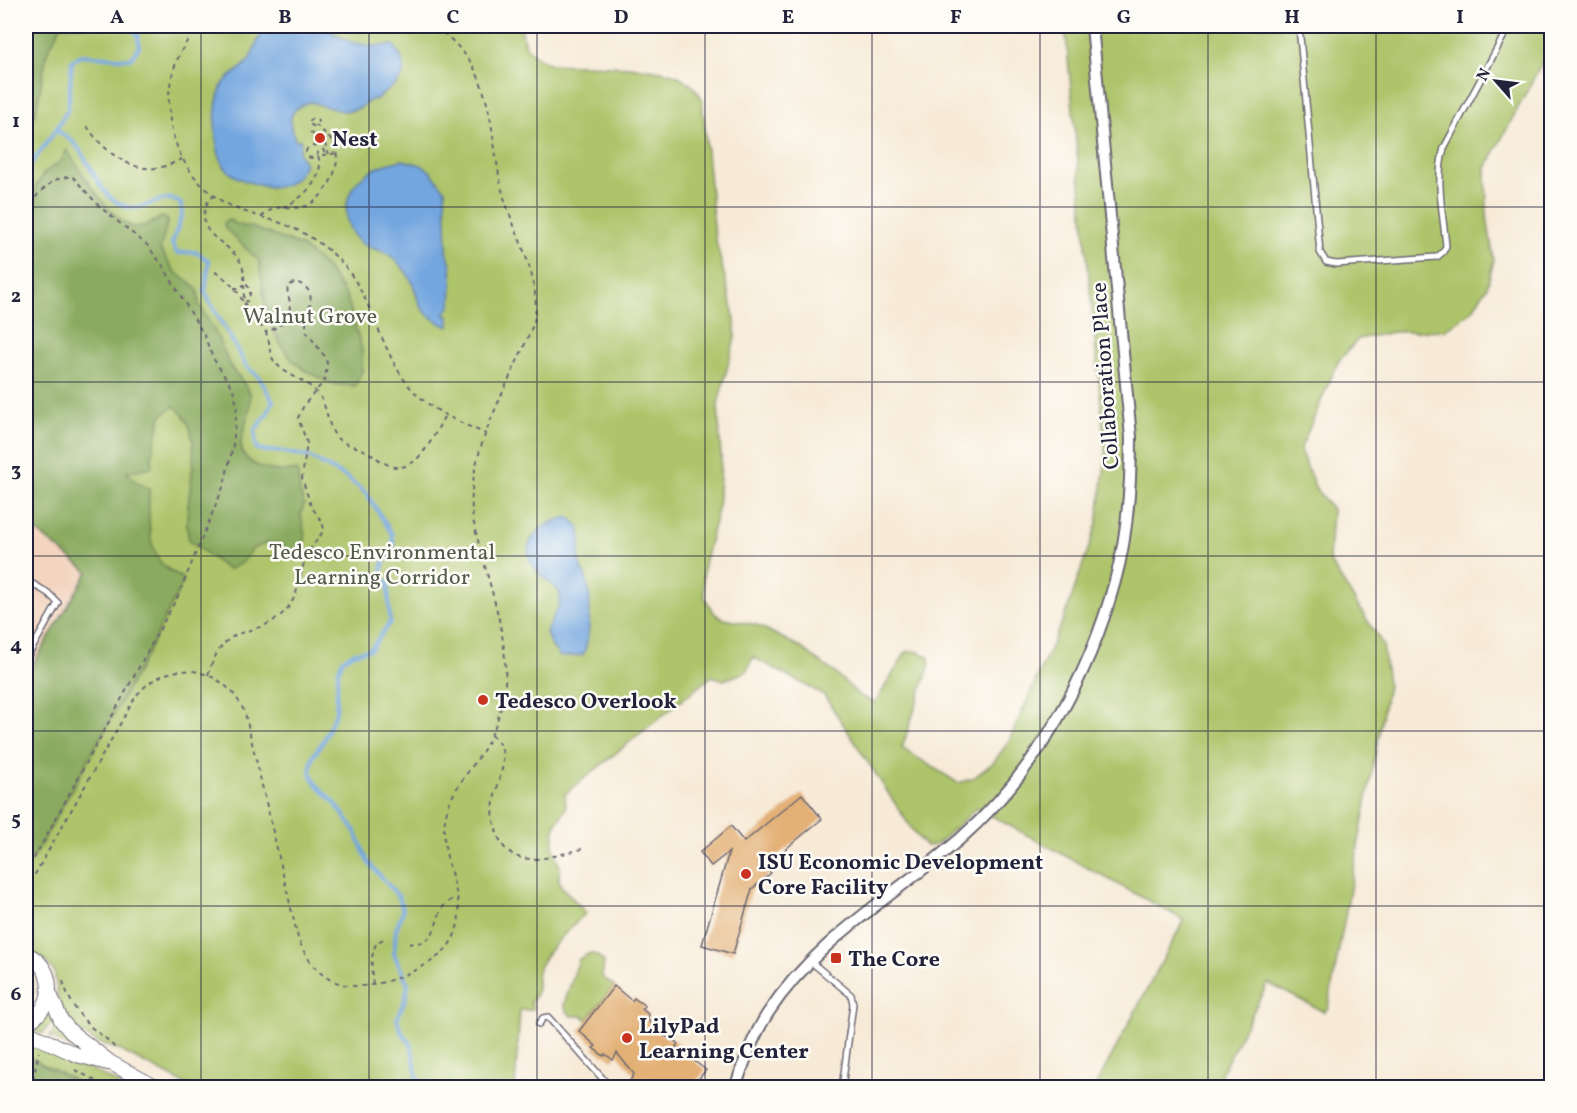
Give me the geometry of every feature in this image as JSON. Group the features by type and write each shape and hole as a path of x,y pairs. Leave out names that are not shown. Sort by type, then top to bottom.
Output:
{"street":[{"name":"Collaboration Place","path":"735,1088 762,1024 778,1000 810,961 840,933 962,837 1019,777 1055,723 1080,678 1094,645 1116,579 1124,539 1129,496 1131,437 1092,26"},
{"path":"26,954 44,969 49,983 49,992 43,1010 26,1023"},
{"path":"49,992 66,1026 111,1063 157,1088"},
{"path":"26,1032 77,1055 111,1063"}],"lane":[{"path":"1299,26 1320,252 1326,262 1336,264 1437,257 1443,252 1446,246 1439,178 1442,156 1454,128 1509,26"},
{"path":"26,580 48,593 58,603 26,659"},
{"path":"810,961 850,995 853,1004 842,1088"},
{"path":"539,1024 543,1018 548,1017 611,1088"}],"path":[{"path":"199,26 179,55 170,87 170,123 182,159 195,178 215,196 234,207 304,234 340,260 362,291 393,359 407,383 420,398 445,415 486,434"},
{"path":"26,900 30,883 136,696 145,686 167,674 185,671 208,675 225,685 231,690 245,713 298,938 307,959 315,969 333,981 351,987 374,985 415,971 438,958 454,937 459,919 458,898 445,844 446,812 456,789 491,735 503,700 506,663 500,626 471,503 474,466 534,322 537,300 531,271 502,190 492,120 481,82 472,64 461,50 436,26"},
{"path":"278,208 307,206 319,197 333,175 337,153 332,143 316,125"},
{"path":"87,126 94,138 110,153 134,164 159,168 182,159"},
{"path":"310,132 324,142 327,155"},
{"path":"318,141 327,155"},
{"path":"261,217 292,204 308,192 319,168 318,156 315,146 308,148 306,153 309,157 318,156 327,155 337,153"},
{"path":"26,213 38,194 54,180 72,176 100,207 147,245 164,266 204,335 213,358 233,389 237,406 233,446 224,485 178,596 26,873"},
{"path":"215,196 210,198 206,207 204,219 206,227 215,239 240,260 245,281 244,306"},
{"path":"215,272 222,276 239,295 248,313 266,332 268,348 275,363 315,391 325,407 336,437 395,467 408,464 418,458 445,415"},
{"path":"232,287 241,288 245,281"},
{"path":"244,306 251,294 245,281"},
{"path":"208,675 215,656 226,640 270,622 287,609 298,590 308,553 323,532 322,522 311,506 302,478 307,443 298,421 302,408 325,380 327,364 326,357 306,331 310,291 296,282 288,286 290,306 288,314 277,327 266,332"},
{"path":"491,735 502,750 493,812 495,826 503,846 514,856 530,860 582,849"},
{"path":"409,944 422,942 428,938 443,906 449,900 458,898"},
{"path":"374,985 371,967 373,953 377,942 384,939"},
{"path":"31,1088 38,1054"},
{"path":"73,1069 110,1088"}],"shaded area":[{"path":"26,523 88,572 26,676"}],"green space":[{"name":"Tedesco Environmental Learning Corridor","path":"26,26 522,26 523,40 529,50 538,58 551,64 618,66 654,70 680,77 690,84 702,99 715,237 735,320 735,338 718,404 721,458 718,510 704,564 705,598 714,613 724,619 757,625 800,647 835,673 860,696 875,703 906,652 916,651 928,656 930,663 902,748 958,783 972,779 994,762 1009,741 1066,613 1097,524 1106,456 1065,26 1551,26 1551,46 1486,168 1487,218 1494,260 1487,287 1472,311 1445,330 1393,332 1358,339 1338,362 1300,450 1316,489 1332,509 1329,560 1383,645 1388,685 1328,1008 1324,1012 1268,983 1214,1087 1095,1087 1184,920 977,808 936,845 926,846 915,834 824,695 753,657 746,672 724,680 712,676 565,794 566,808 555,826 553,847 560,867 559,880 562,887 586,913 542,961 537,973 536,994 530,1003 533,1010 520,1010 515,1087 191,1087 119,1050 96,1042 78,1031 59,1004 54,971 45,961 26,948 26,676 88,572 26,523"},
{"path":"30,26 61,26 47,52 36,112 26,135 26,34"},
{"path":"67,150 97,195 117,217 127,224 139,227 162,217 168,220 160,249 175,272 198,290 199,304 232,369 250,393 250,407 241,441 242,450 246,457 261,467 280,471 297,470 304,504 301,514 305,549 301,557 280,544 269,542 252,549 243,562 228,570 189,540 187,523 193,460 190,430 184,417 174,406 161,416 152,454 152,467 127,472 136,482 149,489 150,532 156,554 161,563 184,580 146,656 34,857 26,858 26,676 88,572 26,523 26,203 44,173 61,161"},
{"name":"Walnut Grove","path":"229,220 301,246 327,268 347,297 362,350 362,371 355,386 332,384 306,371 291,359 267,318 259,261 225,228 224,222"},
{"path":"590,953 598,956 604,962 602,977 614,986 587,1020 583,1016 571,1016 564,1004 579,959"},
{"path":"26,972 33,988 26,1005"},
{"path":"45,1016 51,1016 54,1021 42,1034 33,1031 33,1027"},
{"path":"59,1027 82,1045 78,1051 50,1037"},
{"path":"26,1040 45,1045 125,1087 87,1087 26,1056"},
{"path":"26,1056 87,1087 26,1087"}],"water":[{"path":"270,26 321,26 350,42 370,46 394,45 404,65 404,72 397,83 375,100 354,110 341,111 310,102 295,110 290,122 295,140 301,140 299,153 305,164 295,179 276,187 252,183 238,178 227,170 219,153 215,117 222,86 248,61 258,40"},
{"path":"403,160 421,165 430,171 445,190 447,251 452,283 451,306 444,314 449,317 449,327 427,314 421,307 410,277 391,256 361,243 349,227 346,208 352,189 358,181 374,169"},
{"path":"569,517 579,528 581,538 579,557 589,588 589,619 583,655 560,657 550,644 546,632 559,605 560,593 533,566 528,548 531,540 544,527"}],"building":[{"name":"ISU Economic Development Core Facility","path":"802,794 822,819 765,866 771,873 752,889 733,954 702,945 729,852 711,866 700,852 731,826 744,842"},
{"name":"LilyPad Learning Center","path":"614,986 632,1001 634,998 645,1006 642,1009 649,1015 647,1018 657,1032 678,1043 676,1047 706,1070 691,1088 626,1088 634,1074 617,1053 613,1060 605,1054 604,1056 593,1048 596,1046 579,1031"}],"waterway":[{"path":"26,171 56,130 68,109 72,61 81,55 131,59 139,47 138,34 126,26"},
{"path":"56,130 75,144 103,189 118,203 135,208 168,199 181,204 182,214 172,244 177,253 196,252 209,261 205,292 247,367 259,377 273,401 266,416 255,430 256,448 309,457 346,477 367,494 392,534 394,547 384,561 381,574 388,584 390,622 371,649 354,653 343,659 338,672 336,712 324,740 313,756 310,772 316,784 335,803 355,831 368,862 399,897 403,911 396,929 394,954 408,984 405,1000 397,1019 402,1033 411,1044 417,1077 426,1088"}],"place":[{"name":"Nest","path":"320,138"},
{"name":"Tedesco Overlook","path":"483,700"},
{"name":"ISU Economic Development Core Facility","path":"746,874"},
{"name":"The Core","path":"836,958"},
{"name":"LilyPad Learning Center","path":"627,1038"}]}
